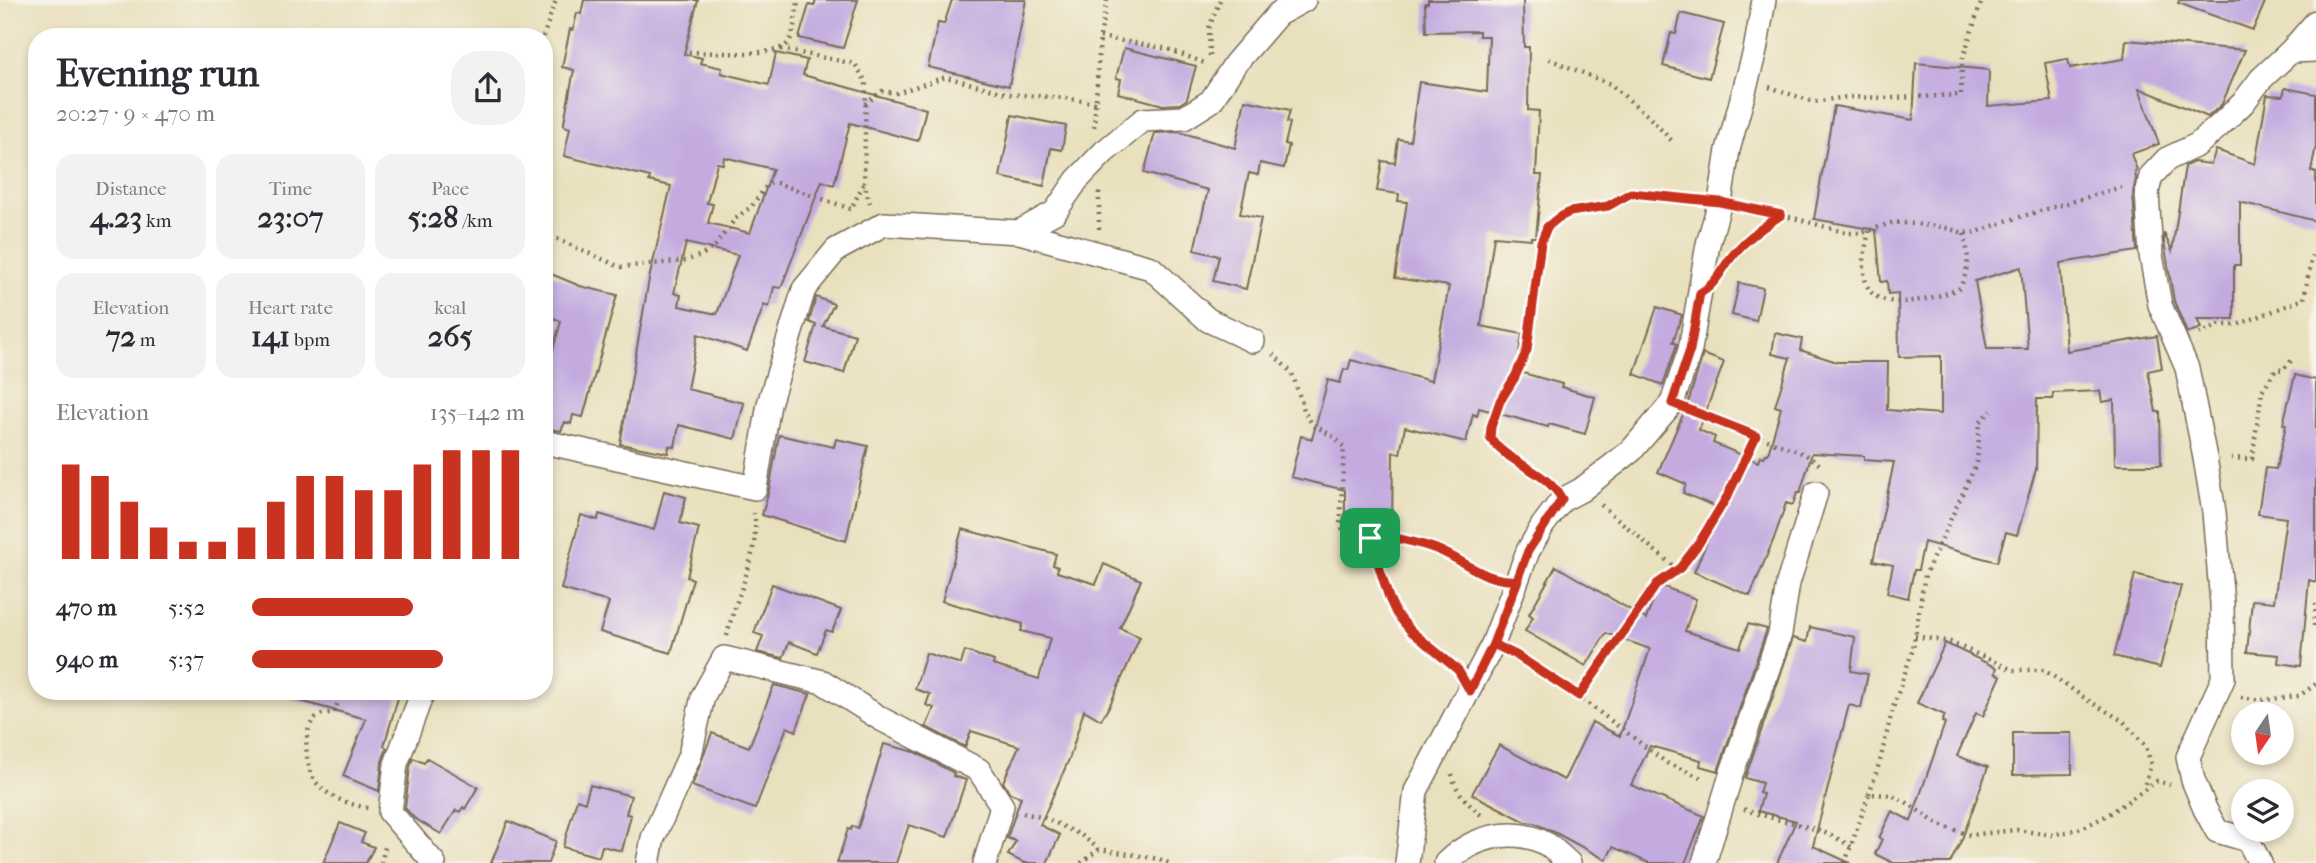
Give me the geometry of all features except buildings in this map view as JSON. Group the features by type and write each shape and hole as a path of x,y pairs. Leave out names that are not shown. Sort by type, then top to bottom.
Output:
{"street":[{"path":"1019,232 1055,212 1077,180 1104,152 1143,120 1184,118 1211,101 1235,64 1278,14 1304,0"},
{"path":"1407,863 1416,791 1493,644 1528,551 1572,495 1631,451 1672,403 1690,350 1708,244 1720,202 1728,150 1748,80 1764,0"},
{"path":"2260,863 2248,840 2217,831 2193,780 2188,757 2222,679 2222,603 2214,512 2205,458 2187,368 2160,305 2151,255 2147,192 2151,176 2167,159 2197,145 2219,127 2316,22"},
{"path":"2291,51 2316,50"},
{"path":"553,444 755,488 769,404 804,289 836,250 884,224 1019,232 1151,268 1208,320 1253,341"},
{"path":"1704,863 1780,634 1788,583 1816,493"},
{"path":"648,863 653,838 690,755 703,696 724,658 823,682 881,719 979,770 1002,806 985,863"},
{"path":"420,700 397,764 390,811 434,863"},
{"path":"1446,863 1456,853 1485,837 1518,835 1547,844 1569,863"}],"path":[{"path":"546,28 556,0"},
{"path":"781,49 789,42 799,0"},
{"path":"1100,37 1168,49 1198,59 1212,67 1208,48 1209,28 1220,0"},
{"path":"1748,80 1814,102 1846,97 1893,99 1961,94 1962,61 1982,0"},
{"path":"689,52 781,49 855,64 866,82 864,183 870,202 884,224"},
{"path":"1549,59 1610,84 1647,115 1673,142"},
{"path":"865,104 882,91 896,93 946,77 1009,94 1095,103"},
{"path":"1678,570 1617,517 1555,487 1524,463 1496,447 1490,438 1500,401 1527,350 1537,262 1547,227 1570,212 1608,206 1631,193 1720,202 1847,233 1862,233 1894,222 1943,227 1964,233 1978,232 2151,176"},
{"path":"553,237 620,267 685,261 715,246 727,227 752,206 768,185 784,185 822,201 851,209 864,183"},
{"path":"1700,293 1712,284 1732,256 1755,232 1781,215"},
{"path":"1869,230 1865,247 1866,284 1874,295 1889,300 1918,301 1943,296 1960,288 1969,256 1964,233"},
{"path":"2177,346 2220,325 2237,325 2304,299 2312,254"},
{"path":"1253,341 1275,355 1292,373 1305,413 1312,425 1334,437 1344,447 1340,526 1345,531 1370,538"},
{"path":"2205,458 2252,459 2262,391 2276,369 2283,370 2292,360"},
{"path":"1672,403 1810,457 1820,465 1816,493"},
{"path":"1845,863 1869,794 1915,636 1925,575 1976,462 1980,422 1991,411"},
{"path":"1579,696 1657,584 1678,570 1699,543 1728,495 1756,436"},
{"path":"724,658 731,615 757,529 752,501 755,488"},
{"path":"1470,691 1458,670 1411,631 1396,613 1370,538 1371,533 1435,549 1489,577 1502,581 1518,580"},
{"path":"2314,626 2316,604"},
{"path":"1915,636 1950,642 2013,670 2044,670 2088,701 2123,720 2146,746 2151,765 2144,788"},
{"path":"1493,644 1516,655 1579,696 1667,763 1716,786 1725,797 1756,813 1838,837 1851,846"},
{"path":"2239,697 2263,700 2299,696 2316,684"},
{"path":"339,700 334,713 318,715 310,724 306,761 315,781 333,797 351,804 390,811"},
{"path":"1446,735 1454,781 1465,801 1481,816"},
{"path":"1869,794 1891,795 1939,825 1970,835 2017,830 2053,835 2082,828 2108,815 2157,781 2179,788 2205,809"},
{"path":"1002,806 1045,818 1081,835 1099,849 1169,863"},
{"path":"1081,863 1099,849"}],"route":[{"path":"1370,538 1370,545 1396,613 1411,631 1458,670 1470,691 1493,644 1518,580 1528,551 1562,499 1555,487 1524,463 1496,447 1490,438 1500,401 1520,368 1527,350 1537,262 1547,227 1570,212 1608,206 1631,193 1720,202 1781,215 1755,232 1732,256 1718,277 1700,293 1690,350 1672,403 1756,436 1728,495 1699,543 1680,568 1657,584 1579,696 1516,655 1493,644 1518,580 1502,581 1475,572 1435,549 1371,533 1370,538"}]}
